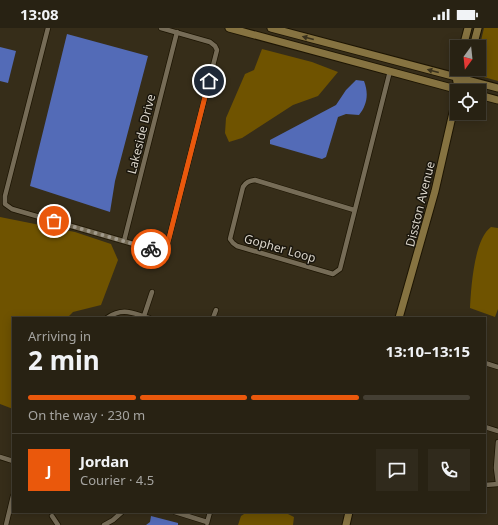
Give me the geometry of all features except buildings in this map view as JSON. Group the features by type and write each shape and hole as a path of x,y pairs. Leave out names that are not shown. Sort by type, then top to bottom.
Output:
{"main road":[{"path":"229,28 390,71 450,89"},
{"path":"271,28 498,88"},
{"path":"465,40 468,28"},
{"path":"475,40 478,28"},
{"path":"463,84 466,76"},
{"path":"456,77 457,84"},
{"path":"486,97 498,100"},
{"name":"Disston Avenue","path":"400,317 435,191 452,120"},
{"path":"346,525 349,513"}],"street":[{"path":"48,28 5,196 5,204 12,209 160,251 164,250 167,246 216,52 216,48 210,42 161,28"},
{"name":"Lakeside Drive","path":"124,241 177,32"},
{"name":"Gopher Loop","path":"354,210 255,180 249,181 243,188 230,239 233,244 237,246 333,274 340,269 390,71"},
{"path":"108,317 122,311 146,317 152,292"},
{"path":"213,317 216,310"},
{"path":"486,363 498,367"},
{"path":"486,427 498,431"},
{"path":"486,485 498,483 496,468 498,442"},
{"path":"0,457 12,461"},
{"path":"6,525 12,500"},
{"path":"104,525 114,520 121,513"},
{"path":"178,513 207,524 210,513"},
{"path":"52,516 58,525"}],"shaded area":[{"path":"484,28 498,28 498,81 480,76 486,76 486,40 481,40"},
{"path":"262,49 312,62 338,72 318,96 293,105 242,138 229,142 225,133 226,118 245,74 254,70"},
{"path":"0,217 75,232 111,244 118,260 101,305 73,312 68,317 12,317 12,409 0,404"},
{"path":"491,227 498,228 498,309 495,317 470,308 474,264 485,233"},
{"path":"246,513 286,513 294,517 293,525 238,525 241,516"}],"water":[{"path":"67,34 148,56 115,181 110,212 30,186"},
{"path":"0,47 16,51 8,83 0,81"},
{"path":"356,80 364,81 366,86 367,95 364,107 359,115 346,114 338,117 326,157 322,159 270,144 270,140 336,105 346,90"},
{"path":"151,516 178,523 178,525 146,525 150,522"}],"way so far":[{"path":"54,221 151,249"}],"route":[{"path":"151,249 162,251 167,246 209,81"}]}
